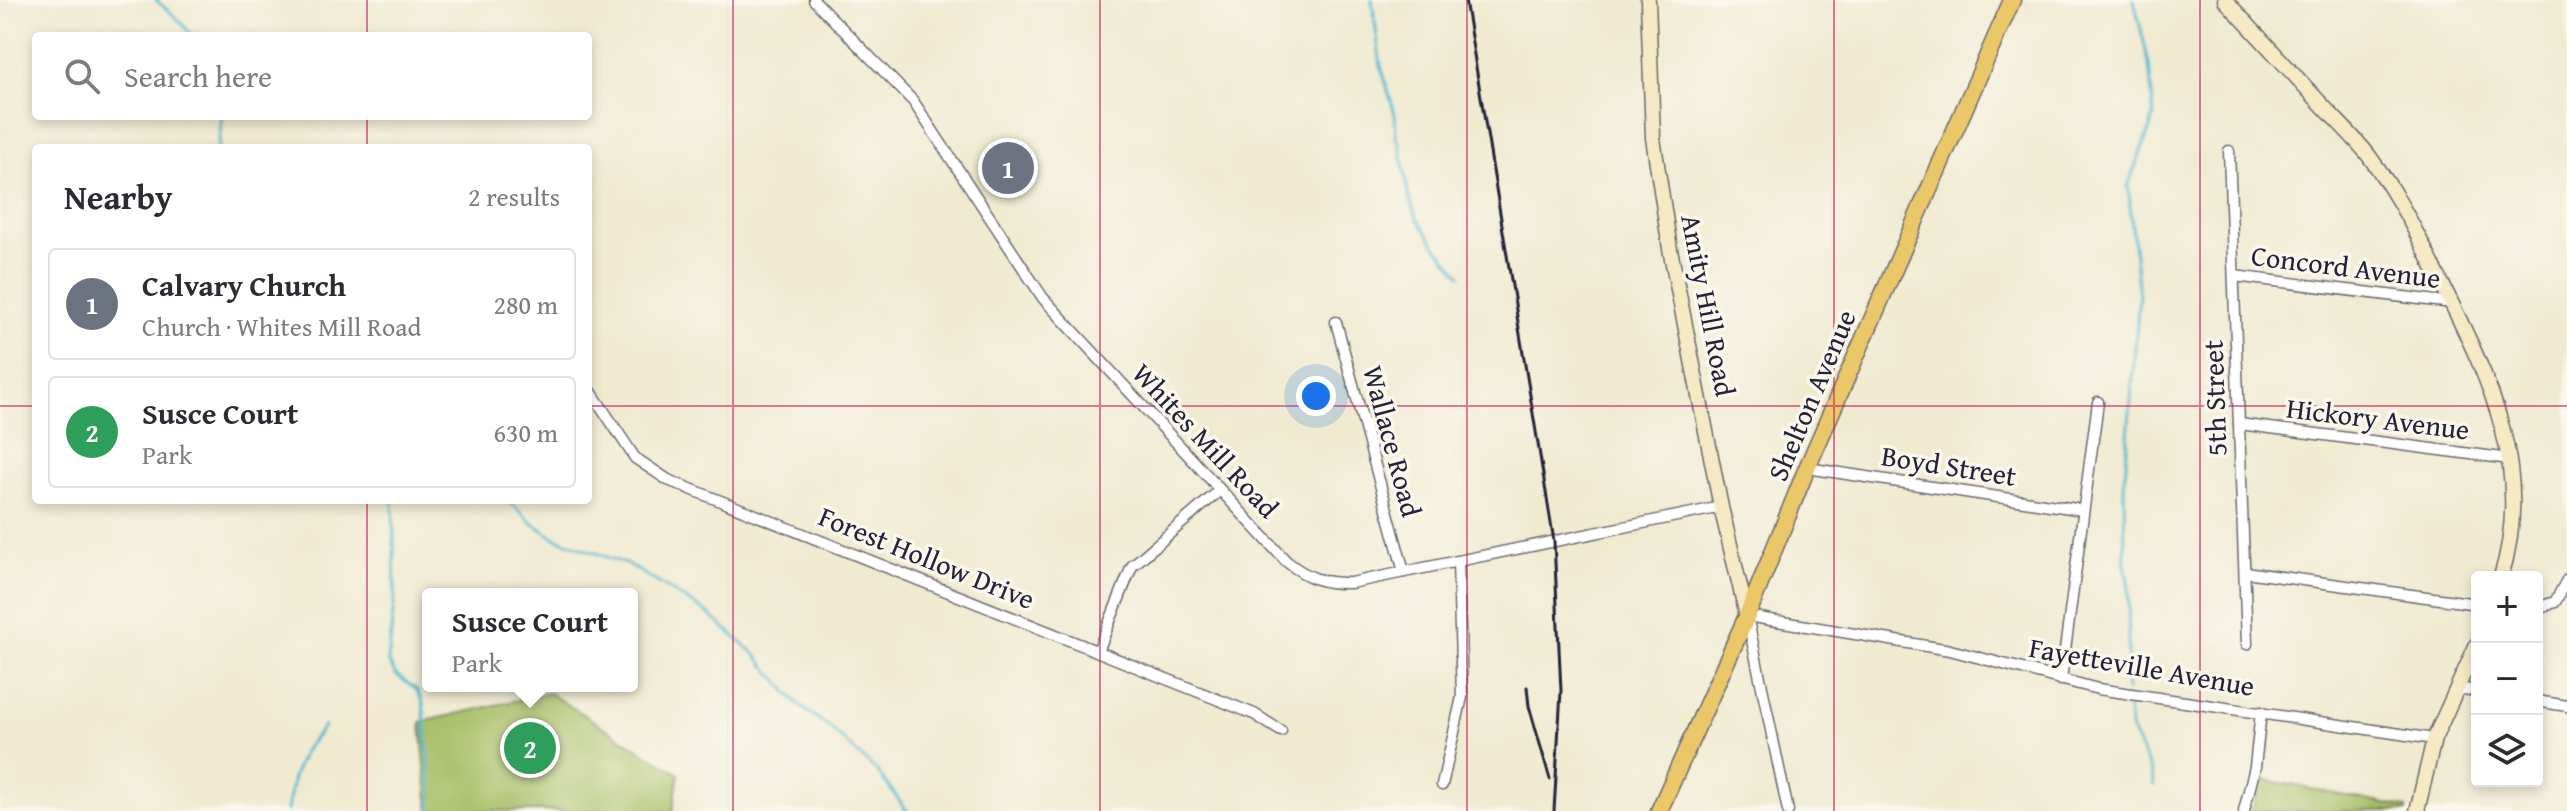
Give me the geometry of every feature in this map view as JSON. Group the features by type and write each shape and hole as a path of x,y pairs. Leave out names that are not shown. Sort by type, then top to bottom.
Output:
{"main road":[{"name":"Shelton Avenue","path":"1659,811 1747,616 1807,468 2012,0"}],"street":[{"name":"Whites Mill Road","path":"814,0 913,101 1043,298 1219,491 1286,561 1305,576 1327,583 1351,583 1721,507"},
{"name":"Amity Hill Road","path":"1648,0 1653,138 1670,249 1721,507 1747,616"},
{"path":"2225,0 2369,155 2405,212 2477,352 2496,403 2510,459 2514,494 2512,531 2502,571"},
{"name":"5th Street","path":"2229,151 2247,644"},
{"name":"Concord Avenue","path":"2234,276 2452,303"},
{"name":"Wallace Road","path":"1336,322 1404,572"},
{"name":"Forest Hollow Drive","path":"592,393 635,458 668,480 1254,714 1281,731"},
{"path":"2061,680 2098,402"},
{"name":"Hickory Avenue","path":"2239,424 2510,459"},
{"name":"Boyd Street","path":"1807,468 2083,510"},
{"path":"1098,651 1132,566 1219,491"},
{"path":"1442,785 1462,697 1458,561"},
{"path":"2245,572 2471,603"},
{"path":"2543,608 2555,602 2567,580"},
{"path":"1747,616 1788,811"},
{"name":"Fayetteville Avenue","path":"1747,616 1950,650 2098,689 2434,739"},
{"path":"2417,811 2434,739 2471,657"},
{"path":"2456,688 2471,690"},
{"path":"2543,702 2567,706"},
{"path":"2244,811 2255,767 2261,712"}],"green space":[{"path":"549,693 679,774 673,811 429,811 421,722"},
{"path":"2260,779 2407,808 2407,811 2252,811"}],"waterway":[{"path":"156,0 189,32"},
{"path":"1372,0 1381,66 1395,115 1396,137 1400,144 1409,197 1417,218 1461,275"},
{"path":"2127,690 2129,588 2125,564 2124,488 2139,296 2128,186 2154,117 2149,64 2134,0"},
{"path":"218,144 222,120"},
{"path":"393,504 395,594 388,661 395,674 417,690 423,703 432,795 430,811"},
{"path":"512,504 553,537 631,566 706,612 754,653 799,705 830,728 877,771 907,811"},
{"path":"2127,698 2130,726 2154,785"},
{"path":"287,811 293,777 304,751 324,726"}],"railway":[{"path":"1465,0 1554,541 1561,691 1554,811"},
{"path":"1527,687 1529,706 1550,779"}],"place":[{"name":"Calvary Church","path":"1008,168"},
{"name":"Susce Court","path":"530,748"}]}
